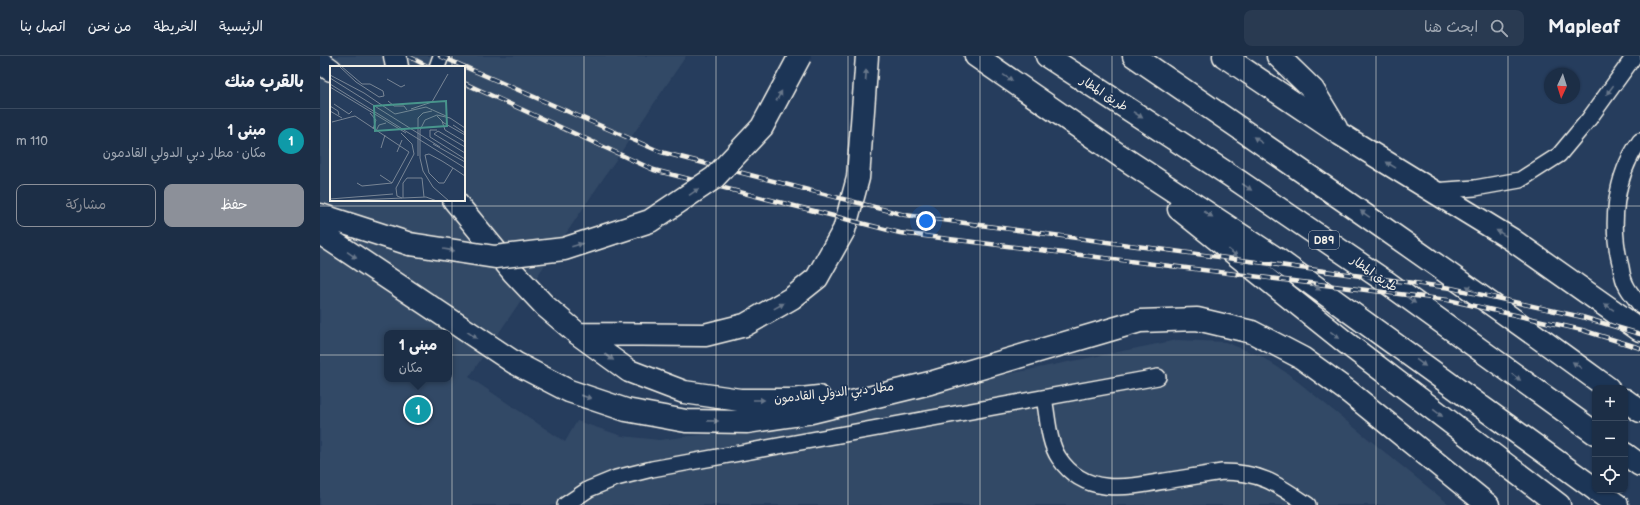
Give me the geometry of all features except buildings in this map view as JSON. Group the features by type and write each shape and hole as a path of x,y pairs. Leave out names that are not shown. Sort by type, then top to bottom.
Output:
{"main road":[{"path":"395,56 397,66"},
{"path":"320,215 410,244 494,257 564,249 650,221 714,178 762,126 800,56"},
{"path":"578,334 706,335 745,325 792,298 817,278 844,230 858,178 867,56"},
{"path":"976,56 1119,155 1277,259 1592,487"},
{"name":"طريق المطار","path":"1047,56 1231,176 1385,281 1592,431"},
{"path":"1134,56 1350,203 1496,306 1604,385"},
{"path":"1224,56 1340,134 1511,239 1640,330"},
{"path":"1278,56 1313,90 1340,134"},
{"path":"320,62 330,69"},
{"path":"1119,155 1170,202 1296,304 1559,505"},
{"name":"مطار دبي الدولي القادمون","path":"455,201 514,273 545,306 578,334 630,371 684,392 740,400 792,400 930,383"},
{"path":"320,233 515,363 569,391 626,410 686,421 747,422 807,413 930,383 1140,320 1204,320 1252,332 1302,358 1349,392 1488,505"},
{"path":"1628,402 1640,411"},
{"path":"1628,456 1640,465"},
{"path":"1600,493 1617,505"}],"lane":[{"path":"437,66 441,56"},
{"path":"1432,191 1475,188 1520,180 1559,155 1589,119 1633,59"},
{"path":"1640,141 1634,149 1621,182 1614,216 1616,250 1625,284 1640,305"},
{"path":"565,505 589,489 609,481 652,469 1158,377"},
{"path":"1044,398 1053,442 1058,456 1068,469 1080,478 1094,484 1120,488 1132,487 1222,472 1236,472 1264,478 1277,483 1308,505"}],"shaded area":[{"path":"320,56 686,56 469,377 565,442 577,421 622,436 659,440 716,433 1177,340 1225,342 1260,356 1287,373 1450,505 320,505"}],"railway":[{"path":"408,56 427,66"},
{"path":"440,56 463,66"},
{"path":"465,67 661,152 905,215 1451,288 1582,317 1640,334"},
{"path":"465,83 654,170 900,233 1448,300 1582,330 1640,348"}],"place":[{"name":"مبنى 1","path":"418,410"}]}
